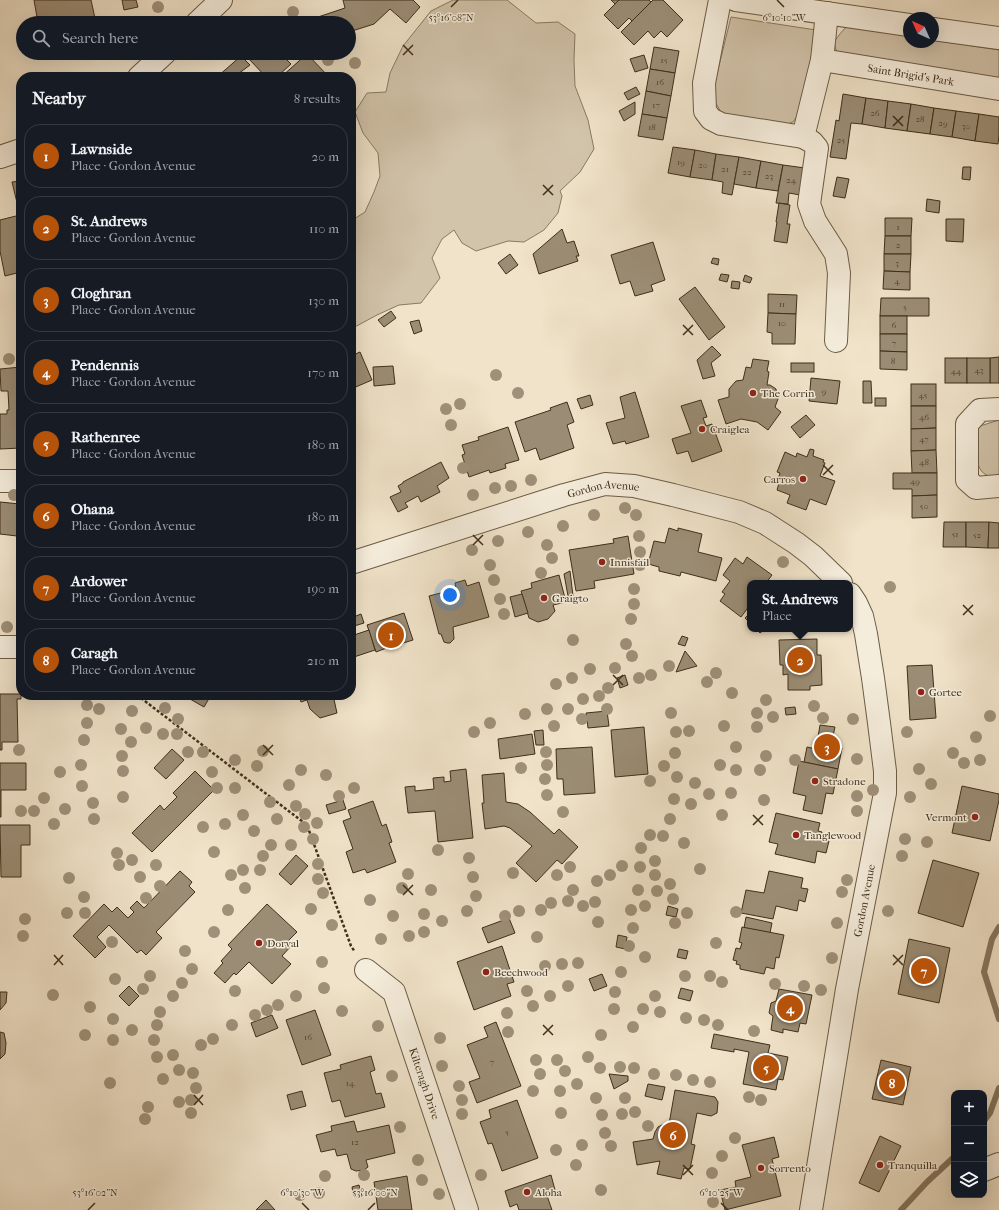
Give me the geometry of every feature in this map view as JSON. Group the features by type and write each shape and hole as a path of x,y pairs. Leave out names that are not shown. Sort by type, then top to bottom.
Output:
{"street":[{"path":"204,16 221,0"},
{"path":"720,0 704,83 706,111 711,119 721,124 808,140 816,146 818,151 810,204 814,221 836,254 839,272 836,342"},
{"path":"736,0 903,24"},
{"path":"808,140 822,60 827,13"},
{"path":"939,29 999,38"},
{"path":"144,72 157,60"},
{"name":"Saint Brigid's Park","path":"822,60 999,90"},
{"path":"0,157 16,152"},
{"path":"999,409 980,410 967,424 966,466 966,480 976,488 999,486"},
{"path":"0,481 16,481"},
{"name":"Gordon Avenue","path":"356,561 564,495 606,484 634,486 673,495 739,512 761,521 796,543 813,556 838,580"},
{"name":"Gordon Avenue","path":"811,1210 847,989 886,782 866,634 862,616 853,598"},
{"path":"0,646 16,647"},
{"name":"Kilteragh Drive","path":"366,970 394,992 467,1210"},
{"path":"987,1169 999,1164"}],"path":[{"path":"144,700 307,824 351,946 366,970"}],"shaded area":[{"path":"453,0 507,0 536,23 558,22 575,34 575,86 588,120 594,149 580,172 560,191 562,196 558,213 544,230 524,242 508,241 476,251 462,243 454,230 442,239 432,258 440,278 421,303 399,305 356,326 356,218 365,212 380,176 378,153 363,133 356,115 356,110 367,93 386,92 390,73 403,46 431,11"},
{"path":"731,17 816,30 802,109 793,122 776,128 735,121 721,112 714,100 714,86"},
{"path":"846,27 903,35 903,48 939,48 939,41 999,50 999,84 841,58 836,50 834,42"},
{"path":"999,420 999,477 993,477 984,473 980,469 976,449 977,430 980,426"}],"building":[{"path":"34,0 91,0 94,16 37,16"},
{"path":"122,0 136,0 138,7 124,10"},
{"path":"343,0 413,0 420,7 406,23 390,9 374,24 356,30 356,16 321,16 345,8"},
{"path":"611,0 619,0 615,4"},
{"path":"619,0 649,0 651,2 632,21 629,18 618,29 604,15"},
{"path":"653,0 663,0 683,20 667,37 661,31 654,38 648,31 634,45 621,32"},
{"path":"654,47 679,51 675,73 650,69"},
{"path":"644,55 648,68 635,72 630,59"},
{"path":"236,60 245,60 250,65 241,72 223,72"},
{"path":"250,60 287,60 291,64 282,72 261,72"},
{"path":"300,60 313,60 324,72 287,72"},
{"path":"650,69 675,73 671,96 646,91"},
{"path":"636,87 640,94 628,100 624,93"},
{"path":"646,91 671,96 667,118 642,114"},
{"path":"843,94 866,98 862,124 851,123 846,159 830,157 836,120 839,121"},
{"path":"866,98 888,101 885,128 862,124"},
{"path":"888,101 911,104 907,131 885,128"},
{"path":"635,102 635,114 624,121 619,111"},
{"path":"911,104 934,108 930,134 907,131"},
{"path":"934,108 956,111 952,137 930,134"},
{"path":"956,111 979,114 975,141 952,137"},
{"path":"642,114 667,118 663,140 638,136"},
{"path":"979,114 999,117 998,144 975,141"},
{"path":"673,147 695,150 690,177 668,173"},
{"path":"695,150 716,154 712,180 690,177"},
{"path":"716,154 739,157 732,195 722,193 723,182 712,180"},
{"path":"739,157 761,161 756,188 734,184"},
{"path":"761,161 783,165 778,191 756,188"},
{"path":"783,165 805,168 800,195 789,193 788,204 776,203"},
{"path":"963,167 971,167 970,180 962,179"},
{"path":"837,177 849,179 845,198 833,196"},
{"path":"12,182 16,182 16,198"},
{"path":"927,199 940,201 939,213 926,211"},
{"path":"779,203 790,205 787,224 790,224 787,243 774,241"},
{"path":"16,216 16,273 5,276 0,251 0,220"},
{"path":"885,218 912,218 911,236 885,236"},
{"path":"946,219 964,219 963,242 946,241"},
{"path":"562,229 567,243 574,241 579,256 576,256 578,261 539,274 533,254"},
{"path":"885,236 911,236 911,254 884,254"},
{"path":"653,242 665,280 651,285 653,291 635,296 630,281 620,284 611,255"},
{"path":"510,254 518,265 506,274 498,263"},
{"path":"884,254 911,254 910,272 884,271"},
{"path":"713,258 719,259 718,265 711,263"},
{"path":"884,271 910,272 910,290 883,289"},
{"path":"721,274 729,275 727,282 719,280"},
{"path":"745,275 752,278 750,283 743,281"},
{"path":"732,281 740,282 739,289 731,288"},
{"path":"695,287 725,327 709,340 679,299"},
{"path":"768,294 797,295 796,314 768,313"},
{"path":"881,298 929,298 929,316 880,316"},
{"path":"391,311 396,318 384,327 378,320"},
{"path":"768,313 796,314 795,344 772,344 772,333 767,332"},
{"path":"880,316 907,316 907,334 880,334"},
{"path":"419,320 422,331 414,334 410,322"},
{"path":"880,334 907,334 907,352 880,351"},
{"path":"712,346 721,355 711,363 715,376 703,379 697,360"},
{"path":"880,351 907,352 907,370 880,369"},
{"path":"360,352 372,380 356,387 356,354"},
{"path":"999,357 999,383 990,383 990,358"},
{"path":"945,358 967,358 967,383 945,383"},
{"path":"967,358 990,358 990,383 967,383"},
{"name":"The Corrin","path":"753,359 769,361 767,385 770,385 776,389 778,399 775,407 781,412 768,430 757,422 741,419 726,424 718,400 729,397 729,389 736,381 743,380 746,367 751,368"},
{"path":"791,363 814,363 814,372 791,372"},
{"path":"393,366 395,384 374,386 373,367"},
{"path":"16,367 16,448 0,449 0,414 7,414 7,410 9,410 8,391 1,391 0,369"},
{"path":"811,378 840,381 837,404 809,401"},
{"path":"863,381 871,381 872,403 863,403"},
{"path":"911,384 936,384 936,406 911,406"},
{"path":"635,392 649,437 626,444 625,441 613,444 606,423 625,418 620,397"},
{"path":"590,395 593,405 581,409 577,399"},
{"path":"875,398 886,398 886,406 875,406"},
{"name":"Craiglea","path":"701,400 707,417 703,418 706,426 712,424 722,451 692,462 688,451 677,454 672,439 691,433 681,406"},
{"path":"567,402 574,422 567,425 574,448 540,460 536,448 525,452 515,422 551,410 550,408"},
{"path":"911,406 936,406 936,428 911,429"},
{"path":"806,415 815,425 800,438 791,427"},
{"path":"508,427 519,460 505,464 506,468 490,473 489,470 469,477 462,455 465,454 462,445 479,440 478,437"},
{"path":"936,428 936,450 911,451 911,429"},
{"name":"Carros","path":"810,449 814,450 813,456 824,460 823,462 825,463 820,476 835,481 826,505 810,499 806,510 787,503 790,495 777,490 779,483 777,483 780,473 777,472 785,452 796,457 797,453 807,457"},
{"path":"936,450 937,473 912,473 911,451"},
{"path":"441,462 449,478 437,486 440,492 421,502 418,496 405,503 408,507 398,512 390,497 401,492 398,486"},
{"path":"893,473 937,473 937,495 912,496 912,489 893,489"},
{"path":"937,495 937,517 912,518 912,496"},
{"path":"0,502 16,504 16,536 0,534"},
{"path":"944,522 966,522 966,547 943,547"},
{"path":"966,522 989,522 988,548 966,547"},
{"path":"989,522 999,523 999,548 988,548"},
{"path":"669,528 678,531 678,528 702,534 698,552 722,558 716,581 681,572 680,576 659,571 659,567 648,564 654,541 665,543"},
{"name":"Innisfail","path":"628,536 634,574 594,581 595,588 576,591 569,550 614,543 613,539"},
{"path":"747,557 772,575 768,580 747,580 747,609 741,617 720,601 725,594 722,592 730,581 723,575 735,558 743,564"},
{"path":"570,571 573,596 568,596 564,574"},
{"name":"Graigto","path":"559,575 566,602 553,605 555,611 548,619 538,622 529,618 521,591 532,588 531,583"},
{"path":"465,580 467,586 479,582 489,617 453,627 454,639 450,643 447,643 444,642 441,634 439,634 429,596 456,589 455,583"},
{"path":"522,594 528,613 515,617 510,597"},
{"path":"404,613 413,640 400,644 399,641 376,652 367,625"},
{"path":"361,614 364,623 356,625 356,616"},
{"path":"369,630 375,650 356,656 356,634"},
{"path":"682,636 688,638 685,646 678,644"},
{"path":"817,639 817,655 821,655 822,685 810,686 810,690 788,690 788,674 783,675 783,665 780,665 779,640"},
{"path":"685,651 697,666 676,672"},
{"name":"Gortee","path":"932,665 936,718 910,720 907,666"},
{"path":"625,675 628,685 620,688 617,678"},
{"path":"0,694 16,694 18,742 2,742 2,750 0,750"},
{"path":"192,700 208,700 204,707"},
{"path":"307,700 334,700 337,713 320,718 310,709"},
{"path":"795,707 796,714 786,715 785,708"},
{"path":"607,711 609,726 588,728 586,713"},
{"path":"820,725 835,727 833,736 837,737 836,746 842,748 838,769 804,762 807,747 816,749"},
{"path":"644,727 648,774 615,777 611,730"},
{"path":"543,730 544,745 536,745 534,731"},
{"path":"532,734 535,754 500,759 498,739"},
{"path":"592,747 595,793 564,795 563,779 557,779 556,749"},
{"path":"172,749 184,760 166,779 154,768"},
{"name":"Stradone","path":"799,761 838,769 833,794 826,793 822,814 803,810 806,796 793,793"},
{"path":"0,763 26,763 26,790 1,790 1,817 0,817"},
{"path":"466,769 473,838 438,842 435,811 408,813 405,787 415,786 415,791 434,789 433,778 444,777 444,782 451,781 450,771"},
{"path":"195,771 214,790 152,852 132,833 160,805 164,810 177,797 173,793"},
{"path":"504,773 506,802 518,804 530,812 554,834 559,829 578,847 562,864 557,860 536,882 516,863 532,846 510,828 504,826 485,829 482,803 484,803 482,775"},
{"name":"Vermont","path":"962,786 999,794 990,841 952,833"},
{"path":"343,800 346,809 329,814 326,805"},
{"path":"373,801 382,826 386,824 392,842 389,843 396,862 367,873 365,869 353,873 346,852 353,849 343,821 351,818 348,810"},
{"name":"Tanglewood","path":"776,813 820,823 818,831 822,832 820,839 829,841 826,853 817,851 815,863 775,854 778,844 769,842"},
{"path":"0,825 30,825 30,845 21,845 21,877 1,877"},
{"path":"296,855 308,866 291,885 279,874"},
{"path":"933,860 979,873 963,927 918,913"},
{"path":"180,871 192,882 189,886 195,892 156,932 162,938 146,955 141,950 137,953 109,925 97,937 106,947 95,958 73,936 104,904 112,912 117,907 128,918 134,912 130,908 137,901 144,908"},
{"path":"769,871 803,878 801,888 808,889 805,902 799,900 797,911 776,906 773,919 741,913 746,890 764,893"},
{"name":"Dorval","path":"267,904 297,932 287,942 292,945 282,956 291,964 272,984 249,962 236,975 234,973 225,983 214,973 223,963 221,961 232,949 228,945"},
{"path":"668,906 678,909 676,917 666,915"},
{"path":"746,917 772,923 770,933 744,928"},
{"path":"509,918 515,933 488,943 482,928"},
{"path":"742,927 784,935 779,958 776,957 774,969 766,967 764,974 740,969 740,965 736,964 737,961 733,960 736,948 740,949 742,943 739,942"},
{"path":"618,935 627,937 625,949 616,947"},
{"path":"909,939 950,948 939,1003 898,994"},
{"name":"Beechwood","path":"502,946 514,982 507,984 511,996 474,1010 457,962"},
{"path":"679,949 688,951 686,959 677,957"},
{"path":"602,974 607,986 594,991 589,979"},
{"path":"129,986 139,996 129,1006 119,996"},
{"path":"681,988 693,991 690,1001 678,998"},
{"path":"779,989 812,995 806,1024 800,1023 798,1032 783,1029 783,1033 771,1030 773,1016 769,1013 771,1003 776,1001"},
{"path":"0,992 7,992 6,1003 0,1010"},
{"path":"315,1010 331,1055 302,1065 286,1020"},
{"path":"272,1015 278,1028 256,1037 251,1023"},
{"path":"496,1022 521,1086 477,1103 469,1082 480,1078 467,1045 488,1037 484,1027"},
{"path":"0,1032 4,1033 6,1043 5,1054 0,1059"},
{"path":"714,1034 770,1045 768,1053 788,1057 783,1080 778,1079 776,1090 743,1084 749,1052 734,1049 734,1052 711,1048"},
{"path":"371,1056 375,1070 370,1072 376,1094 381,1093 385,1107 345,1117 340,1100 332,1102 324,1073 341,1069 340,1065"},
{"path":"881,1060 911,1067 903,1105 872,1099"},
{"path":"609,1074 628,1076 628,1081 614,1089"},
{"path":"648,1084 665,1087 662,1100 645,1096"},
{"path":"675,1090 715,1097 718,1102 717,1113 711,1116 697,1113 691,1144 695,1145 690,1169 684,1168 681,1179 657,1174 660,1161 637,1165 633,1142 653,1139 658,1127 669,1124"},
{"path":"302,1091 306,1106 291,1110 287,1095"},
{"path":"517,1100 538,1158 502,1171 492,1143 488,1144 480,1122 491,1118 489,1110"},
{"path":"354,1121 357,1132 389,1125 395,1153 366,1160 368,1167 364,1170 356,1171 351,1169 347,1154 337,1156 335,1149 321,1152 316,1135 332,1131 331,1126"},
{"name":"Tranquilla","path":"880,1136 901,1146 879,1192 859,1183"},
{"name":"Sorrento","path":"774,1137 779,1157 772,1159 781,1196 725,1210 720,1190 736,1187 735,1181 751,1177 742,1145"},
{"name":"Aloha","path":"551,1175 555,1190 546,1193 552,1210 519,1210 517,1204 510,1207 505,1191"},
{"path":"407,1176 412,1210 378,1210 374,1182"},
{"path":"359,1185 362,1196 354,1198 352,1187"},
{"path":"266,1200 275,1210 256,1210"}],"waterway":[{"path":"999,927 992,939 984,972 999,1019"},
{"path":"987,1117 990,1113 999,1088"},
{"path":"901,1210 927,1182 951,1160"}],"place":[{"name":"The Corrin","path":"753,393"},
{"name":"Craiglea","path":"702,429"},
{"name":"Carros","path":"803,479"},
{"name":"Innisfail","path":"602,562"},
{"name":"Graigto","path":"544,598"},
{"name":"Lawnside","path":"391,635"},
{"name":"St. Andrews","path":"800,660"},
{"name":"Gortee","path":"921,692"},
{"name":"Cloghran","path":"827,747"},
{"name":"Stradone","path":"815,781"},
{"name":"Vermont","path":"975,817"},
{"name":"Tanglewood","path":"796,835"},
{"name":"Dorval","path":"259,943"},
{"name":"Ardower","path":"924,971"},
{"name":"Beechwood","path":"486,972"},
{"name":"Pendennis","path":"790,1008"},
{"name":"Rathenree","path":"766,1068"},
{"name":"Caragh","path":"892,1083"},
{"name":"Ohana","path":"673,1135"},
{"name":"Tranquilla","path":"880,1165"},
{"name":"Sorrento","path":"761,1168"},
{"name":"Aloha","path":"527,1192"}]}
